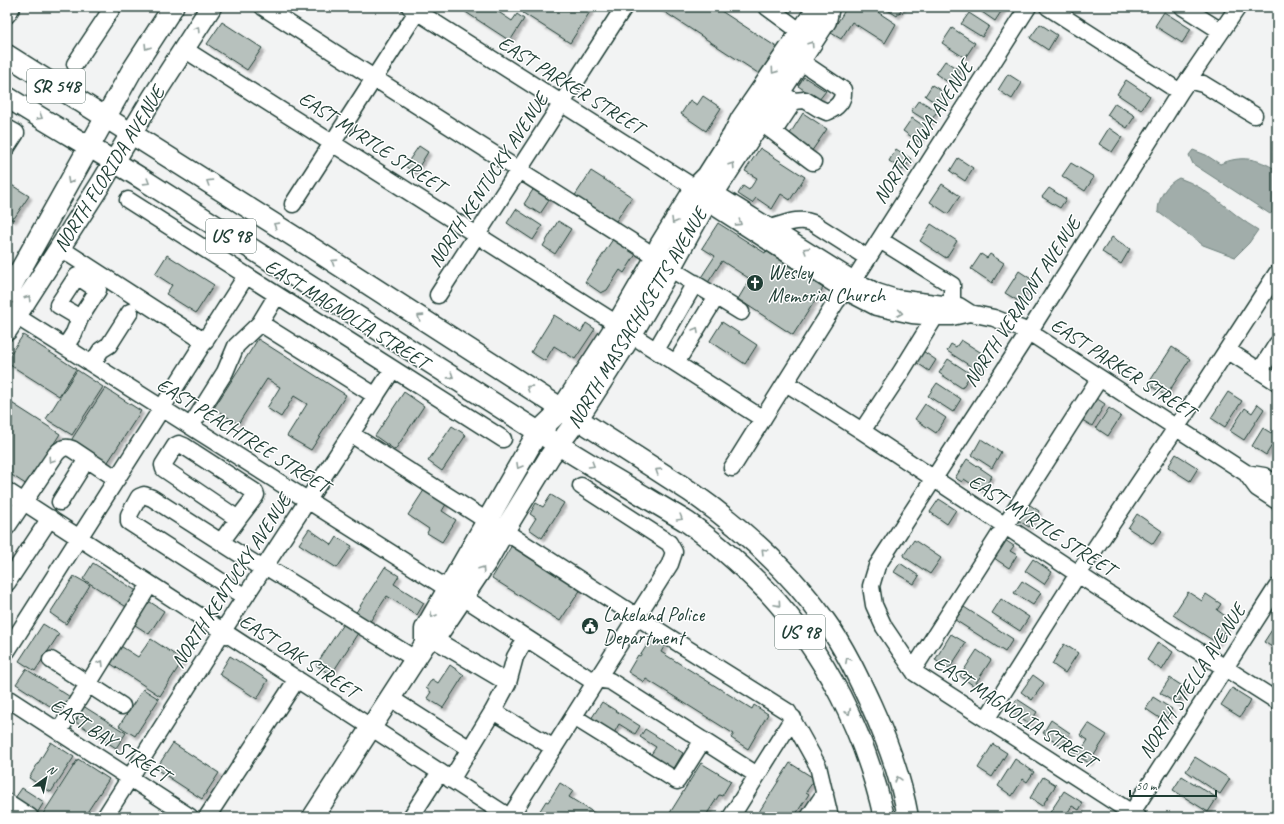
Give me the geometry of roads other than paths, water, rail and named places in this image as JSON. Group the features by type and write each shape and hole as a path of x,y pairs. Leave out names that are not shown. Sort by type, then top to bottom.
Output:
{"main road":[{"name":"NORTH FLORIDA AVENUE","path":"7,294 131,72 173,7"},
{"name":"NORTH FLORIDA AVENUE","path":"12,323 211,7"},
{"name":"NORTH MASSACHUSETTS AVENUE","path":"495,526 559,445 569,415 625,329 663,263 702,211 703,193 707,176 733,135 741,119 814,13 822,7"},
{"name":"NORTH MASSACHUSETTS AVENUE","path":"703,193 767,127 786,97 800,61 826,21 829,7"},
{"name":"SR 548","path":"7,55 131,133"},
{"name":"SR 548","path":"7,97 89,147"},
{"name":"US 98","path":"131,133 322,254 715,509 759,546 805,594 826,623 847,657 882,729 894,765 908,817"},
{"name":"US 98","path":"89,147 538,432 685,521 715,543 737,562 768,593 792,620 815,653 852,720 867,756 884,817"},
{"name":"NORTH MASSACHUSETTS AVENUE","path":"313,817 424,647 425,629 455,593 487,561 495,526 538,432 569,415"}],"street":[{"path":"7,15 12,7"},
{"path":"263,7 741,312"},
{"name":"NORTH KENTUCKY AVENUE","path":"438,296 624,7"},
{"path":"767,7 801,32"},
{"name":"NORTH IOWA AVENUE","path":"732,468 836,302 880,240 1028,7"},
{"path":"1048,7 1184,86 1203,84 1254,115"},
{"path":"1183,7 1221,32"},
{"name":"NORTH VERMONT AVENUE","path":"884,627 874,605 871,586 877,566 1029,332 1184,86 1238,7"},
{"path":"75,64 110,8"},
{"path":"292,204 374,78 415,8"},
{"name":"EAST PARKER STREET","path":"415,8 562,104 703,193 716,208 849,285 896,298 959,306 970,313 994,318 1029,332 1246,473 1258,488 1277,501"},
{"name":"EAST MYRTLE STREET","path":"184,49 625,329 763,419"},
{"path":"786,97 805,100 828,112 836,109 844,95 843,90 800,61"},
{"path":"767,127 813,162"},
{"path":"7,147 11,131"},
{"name":"EAST PARKER STREET","path":"703,193 723,198 770,228 849,285 876,307 893,312 935,317 952,318 970,313"},
{"name":"EAST MAGNOLIA STREET","path":"128,200 503,439"},
{"path":"770,228 794,221 805,220 813,223 868,258"},
{"path":"880,240 952,285 952,305"},
{"path":"60,248 205,342"},
{"path":"987,718 1078,574 1176,428 1277,273"},
{"path":"7,650 80,538 246,276"},
{"path":"656,350 695,283"},
{"path":"191,426 225,372 236,346 260,323 277,295"},
{"path":"676,362 716,296"},
{"path":"92,364 101,350 109,345 130,312"},
{"path":"862,431 902,372 935,317"},
{"path":"66,347 80,318"},
{"name":"EAST PEACHTREE STREET","path":"12,323 66,347 588,678 610,681 757,775"},
{"path":"260,323 376,396"},
{"path":"1260,372 1277,344"},
{"path":"1227,350 1277,382"},
{"name":"NORTH KENTUCKY AVENUE","path":"105,817 264,567 393,369"},
{"path":"913,670 1004,526 1100,379"},
{"name":"EAST MYRTLE STREET","path":"786,384 862,431 1004,526 1277,701"},
{"path":"351,434 738,682 780,705 793,718 818,766 830,817"},
{"path":"221,542 254,498 256,492 184,446 179,444 175,446 163,465 164,468 238,519"},
{"path":"7,527 56,454 62,448 69,447 117,479"},
{"path":"60,502 87,459"},
{"name":"EAST PARKER STREET","path":"1246,473 1264,476 1277,485"},
{"path":"509,817 670,564 674,552 669,543 581,486"},
{"name":"EAST OAK STREET","path":"7,491 509,817"},
{"path":"245,597 129,522 129,515 139,497 144,495 152,498 221,542 264,567 424,647 508,683"},
{"path":"7,583 50,518"},
{"path":"59,731 150,584"},
{"name":"NORTH STELLA AVENUE","path":"1133,816 1277,587"},
{"name":"EAST MAGNOLIA STREET","path":"884,627 915,673 987,718 1133,816"},
{"path":"411,817 470,749 508,683 515,657 526,638"},
{"path":"51,660 122,706"},
{"path":"207,817 297,679"},
{"name":"EAST BAY STREET","path":"7,698 190,817"},
{"path":"390,698 470,749"},
{"path":"493,711 554,748"},
{"path":"574,717 676,781 703,740"},
{"path":"731,817 793,718"},
{"path":"809,817 824,793"},
{"path":"7,802 30,817"}],"place":[{"name":"Wesley Memorial Church","path":"755,283"},
{"name":"Lakeland Police Department","path":"590,626"}]}
